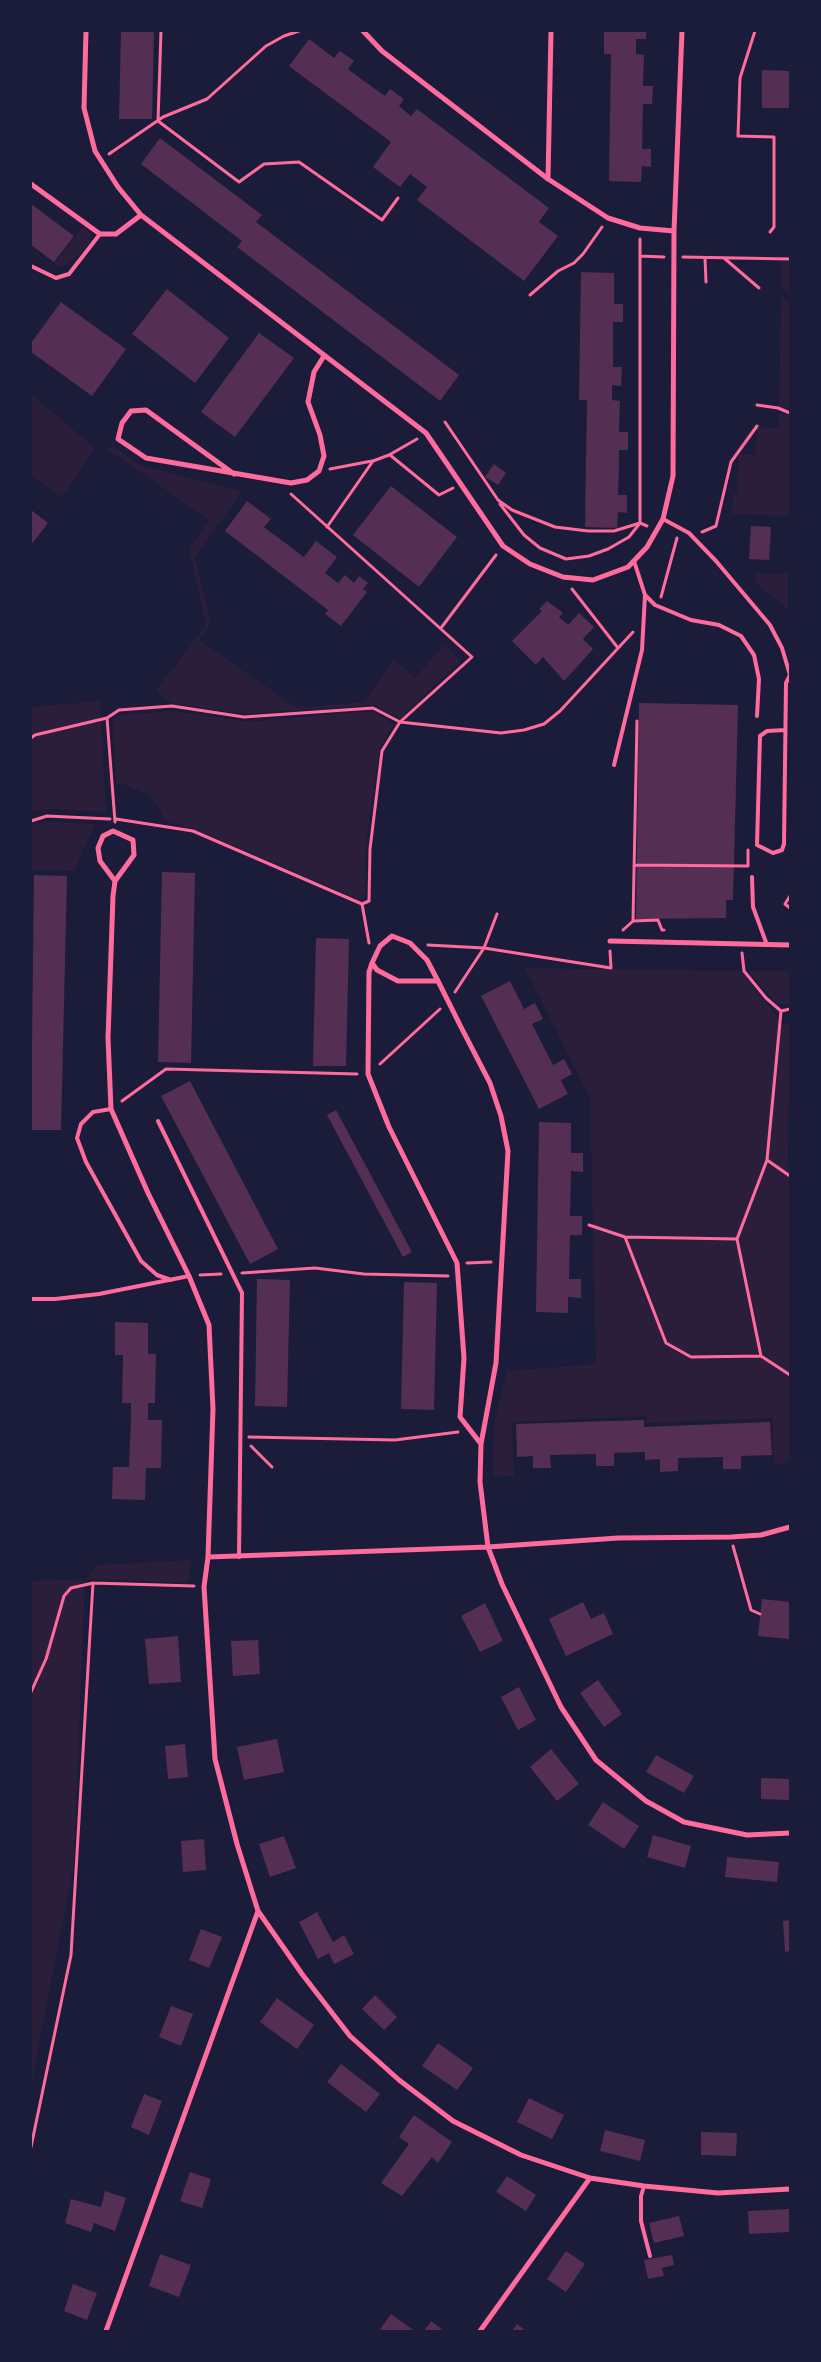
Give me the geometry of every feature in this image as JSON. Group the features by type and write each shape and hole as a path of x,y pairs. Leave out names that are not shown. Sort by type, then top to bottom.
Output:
{"street":[{"path":"86,31 84,108 95,151 118,187 141,215 426,433 503,546 530,564 563,577 593,580 628,568 647,547 663,519 673,476 674,231 682,31"},
{"path":"364,31 382,51 548,179 608,218 640,228 674,231"},
{"path":"548,179 551,31"},
{"path":"31,184 100,234 116,234 141,215"},
{"path":"234,474 146,410 131,411 122,423 118,438 146,458 234,474 291,483 307,480 319,471 324,456 320,435 308,402 314,372 324,356"},
{"path":"115,881 100,861 98,848 103,836 113,831 133,840 134,855 115,881 112,896 108,1038 111,1109 148,1192 189,1276 209,1325 213,1409 208,1557 204,1587 215,1759 237,1844 258,1911 302,1974 350,2036 399,2080 453,2121 521,2156 590,2178 644,2186 718,2193 790,2189"},
{"path":"481,1444 460,1417 464,1358 456,1264 389,1127 368,1074 368,972 380,946 392,936 410,943 427,960 490,1083 502,1116 508,1151 496,1363 481,1444 480,1482 488,1547 502,1584 561,1707 596,1760 646,1801 684,1822 747,1835 790,1832"},
{"path":"610,941 790,945"},
{"path":"372,963 377,970 398,981 438,981"},
{"path":"208,1557 488,1547 618,1538 731,1537 761,1535 790,1527"},
{"path":"106,2331 258,1911"},
{"path":"480,2331 590,2178"}],"lane":[{"path":"31,266 56,278 69,274 100,234"},
{"path":"663,519 692,536 770,625 782,648 790,675 786,682 784,844 782,850 773,853 757,845 760,736 767,731 785,730"},
{"path":"634,561 646,595 655,606 691,620 719,626 741,636 754,655 756,663 759,679 757,716"},
{"path":"614,765 642,650 646,595"},
{"path":"752,877 753,907 767,945"},
{"path":"111,1109 93,1112 81,1124 77,1138 86,1162 141,1261 157,1275 171,1280"},
{"path":"158,1121 242,1293 239,1557"},
{"path":"31,1299 55,1299 98,1294 189,1276"},
{"path":"644,2186 641,2196 641,2221 650,2256"}],"path":[{"path":"158,121 161,31"},
{"path":"95,151 109,154 172,112 197,105 207,99 258,52 284,36 299,31"},
{"path":"755,31 740,78 738,136 774,137 774,227 770,232"},
{"path":"158,121 238,182 264,164 299,162 382,220 398,198"},
{"path":"530,294 558,271 574,263 583,254 608,218"},
{"path":"445,422 524,535 540,548 566,559 590,556 608,549 629,536 640,523 640,228"},
{"path":"640,256 790,259"},
{"path":"705,257 706,282"},
{"path":"723,258 759,288"},
{"path":"757,405 778,408 790,413"},
{"path":"692,536 716,526 731,462 757,426"},
{"path":"319,471 373,461 390,455 426,433"},
{"path":"390,455 439,495 461,484"},
{"path":"327,527 373,461"},
{"path":"31,821 47,816 116,819 193,831 362,904 369,901 370,848 382,751 400,722 472,656 277,481"},
{"path":"498,500 512,510 555,527 588,531 614,531 640,523"},
{"path":"440,628 503,546"},
{"path":"563,577 618,648"},
{"path":"31,738 108,718 119,710 172,706 244,717 373,708 400,722 501,733 544,724 568,704 634,631"},
{"path":"633,921 637,711"},
{"path":"108,718 116,819"},
{"path":"634,865 748,866 748,849"},
{"path":"790,896 785,904 790,908"},
{"path":"362,904 372,963"},
{"path":"111,1109 166,1069 368,1074 448,1002 484,948 497,914"},
{"path":"410,943 484,948 610,968 610,941 633,921 658,920 662,930 671,931"},
{"path":"741,944 744,971 766,998 781,1011"},
{"path":"781,1011 790,1009"},
{"path":"761,1356 737,1239 768,1160 781,1011"},
{"path":"768,1160 790,1176"},
{"path":"589,1225 625,1237 737,1239"},
{"path":"625,1237 666,1343 691,1357 761,1356 790,1375"},
{"path":"464,1263 502,1262"},
{"path":"189,1276 315,1268 364,1274 458,1277"},
{"path":"241,1437 394,1440 470,1430"},
{"path":"241,1437 272,1466"},
{"path":"731,1537 751,1610 760,1614"},
{"path":"31,1692 46,1659 64,1596 71,1588 93,1583 204,1587"},
{"path":"31,2147 71,1955 93,1583"}],"shaded area":[{"path":"84,226 90,233 91,241 80,254 65,265 52,267"},
{"path":"781,260 790,263 790,294 781,287"},
{"path":"781,295 790,302 790,410 779,407"},
{"path":"31,394 95,448 62,497 31,476"},
{"path":"779,412 790,417 790,516 732,514 733,494 737,494 739,455 756,455 757,427 779,428"},
{"path":"114,446 140,465 242,491 195,558 211,623 199,641 298,708 365,702 393,659 415,678 445,644 461,661 400,719 374,705 244,714 172,703 156,691 206,625 189,548 210,520 105,448"},
{"path":"756,574 788,574 788,609 755,583"},
{"path":"100,701 106,812 43,809 31,812 31,707"},
{"path":"173,711 250,722 372,711 394,724 380,747 366,846 365,899 355,898 193,828 165,822 160,809 149,795 126,785 116,784 113,720 121,715"},
{"path":"44,822 95,824 74,871 31,870 31,825"},
{"path":"525,968 741,971 784,1026 790,1020 788,1166 790,1166 790,1461 774,1466 772,1418 647,1423 647,1416 512,1422 514,1476 493,1477 494,1424 507,1371 596,1364 590,1099"},
{"path":"748,971 790,971 790,1002 786,1005 775,1002"},
{"path":"191,1560 188,1583 85,1579 97,1565"},
{"path":"85,1579 74,1863 31,2086 31,1581"}],"building":[{"path":"121,31 154,31 152,119 119,119"},
{"path":"604,31 646,31 646,39 636,39 636,54 644,55 643,86 653,86 652,104 643,104 642,149 651,149 651,167 642,166 641,182 609,181 611,54 604,54"},
{"path":"309,39 334,58 340,51 354,61 348,69 385,96 390,89 404,99 399,106 411,116 417,109 549,208 539,222 558,236 524,281 417,200 427,187 410,174 400,187 373,167 391,142 289,66"},
{"path":"762,70 790,71 790,108 762,108"},
{"path":"160,138 262,215 256,222 459,375 440,401 237,247 242,241 141,164"},
{"path":"31,204 74,236 54,262 31,245"},
{"path":"581,272 614,273 614,304 623,304 623,322 613,322 613,367 622,367 621,386 612,385 612,400 620,401 619,432 628,432 628,450 619,450 618,495 627,495 627,513 618,512 617,528 585,527 587,400 579,400"},
{"path":"167,289 229,338 195,383 132,334"},
{"path":"61,302 126,349 92,396 31,352 31,343"},
{"path":"259,333 294,358 235,437 201,412"},
{"path":"494,464 506,473 498,485 485,477"},
{"path":"391,486 457,537 419,587 353,535"},
{"path":"247,501 271,519 264,527 304,557 316,541 337,557 325,573 338,583 345,575 354,583 359,576 368,583 363,589 367,592 341,626 325,614 328,610 225,531"},
{"path":"31,510 48,523 31,545"},
{"path":"751,526 771,527 769,560 749,559"},
{"path":"547,601 563,613 559,617 568,625 579,613 594,627 583,639 593,649 564,681 543,657 536,665 512,641 542,611 539,609"},
{"path":"639,703 738,705 733,900 726,900 726,918 636,919"},
{"path":"162,872 195,873 191,1063 158,1062"},
{"path":"34,875 67,876 61,1130 31,1130"},
{"path":"316,938 349,939 346,1066 313,1066"},
{"path":"510,981 524,1009 535,1003 543,1019 532,1024 553,1065 564,1059 572,1074 561,1080 568,1094 539,1109 481,996"},
{"path":"190,1081 278,1249 250,1264 161,1096"},
{"path":"336,1110 412,1252 403,1257 327,1115"},
{"path":"539,1122 571,1123 571,1153 583,1153 583,1172 571,1171 570,1216 582,1216 582,1235 570,1235 569,1279 581,1279 581,1298 568,1297 568,1313 536,1312"},
{"path":"257,1279 290,1280 287,1407 255,1406"},
{"path":"404,1282 437,1283 434,1410 401,1409"},
{"path":"115,1322 148,1323 148,1354 156,1354 155,1403 148,1403 148,1420 162,1420 161,1468 146,1468 145,1500 112,1499 113,1467 129,1467 131,1419 131,1403 122,1403 123,1355 115,1355"},
{"path":"644,1420 644,1427 770,1422 772,1455 741,1456 741,1469 723,1469 723,1457 678,1458 678,1471 660,1472 660,1459 645,1460 645,1452 614,1453 614,1466 596,1466 596,1454 550,1455 551,1468 533,1468 533,1456 517,1457 516,1424"},
{"path":"762,1599 790,1602 790,1639 758,1636"},
{"path":"583,1602 591,1619 604,1613 613,1634 566,1656 549,1619"},
{"path":"485,1603 503,1641 480,1652 461,1616"},
{"path":"178,1636 181,1682 149,1684 145,1639"},
{"path":"258,1640 260,1674 233,1676 231,1641"},
{"path":"598,1680 622,1714 604,1727 580,1693"},
{"path":"519,1687 536,1720 518,1730 501,1697"},
{"path":"277,1739 284,1772 244,1780 237,1747"},
{"path":"185,1744 188,1777 168,1779 165,1746"},
{"path":"551,1749 579,1784 557,1801 530,1767"},
{"path":"656,1755 694,1776 684,1793 646,1772"},
{"path":"761,1778 790,1779 790,1800 761,1799"},
{"path":"603,1802 639,1826 624,1849 588,1825"},
{"path":"653,1835 691,1846 685,1868 647,1857"},
{"path":"284,1836 296,1868 270,1877 259,1844"},
{"path":"204,1839 206,1870 183,1872 181,1841"},
{"path":"727,1857 779,1862 777,1882 725,1877"},
{"path":"317,1912 333,1942 344,1935 354,1954 334,1964 329,1953 318,1959 299,1922"},
{"path":"790,1920 790,1951 785,1952 783,1921"},
{"path":"201,1929 222,1937 209,1968 189,1960"},
{"path":"375,1995 397,2017 384,2030 362,2009"},
{"path":"277,1998 314,2025 297,2049 260,2022"},
{"path":"171,2006 193,2014 181,2046 159,2037"},
{"path":"438,2043 473,2068 457,2090 422,2066"},
{"path":"341,2064 380,2094 366,2112 327,2082"},
{"path":"144,2094 162,2101 149,2135 131,2127"},
{"path":"529,2098 564,2115 552,2139 517,2122"},
{"path":"414,2115 452,2142 438,2163 432,2157 402,2196 381,2183 409,2144 399,2137"},
{"path":"605,2130 645,2140 640,2161 600,2151"},
{"path":"701,2132 737,2133 736,2156 701,2155"},
{"path":"190,2172 211,2179 202,2208 180,2201"},
{"path":"507,2176 536,2195 526,2211 496,2192"},
{"path":"105,2191 126,2198 115,2231 94,2223 91,2232 65,2223 71,2199 101,2207"},
{"path":"789,2209 790,2232 749,2234 748,2211"},
{"path":"679,2216 684,2236 654,2243 649,2223"},
{"path":"566,2251 585,2264 566,2292 547,2279"},
{"path":"160,2254 191,2265 179,2297 149,2286"},
{"path":"672,2255 674,2265 662,2268 664,2276 648,2279 644,2260"},
{"path":"73,2284 97,2293 87,2320 64,2311"},
{"path":"391,2314 415,2331 379,2331"},
{"path":"431,2321 444,2331 424,2331"},
{"path":"517,2324 526,2331 512,2331"}]}
